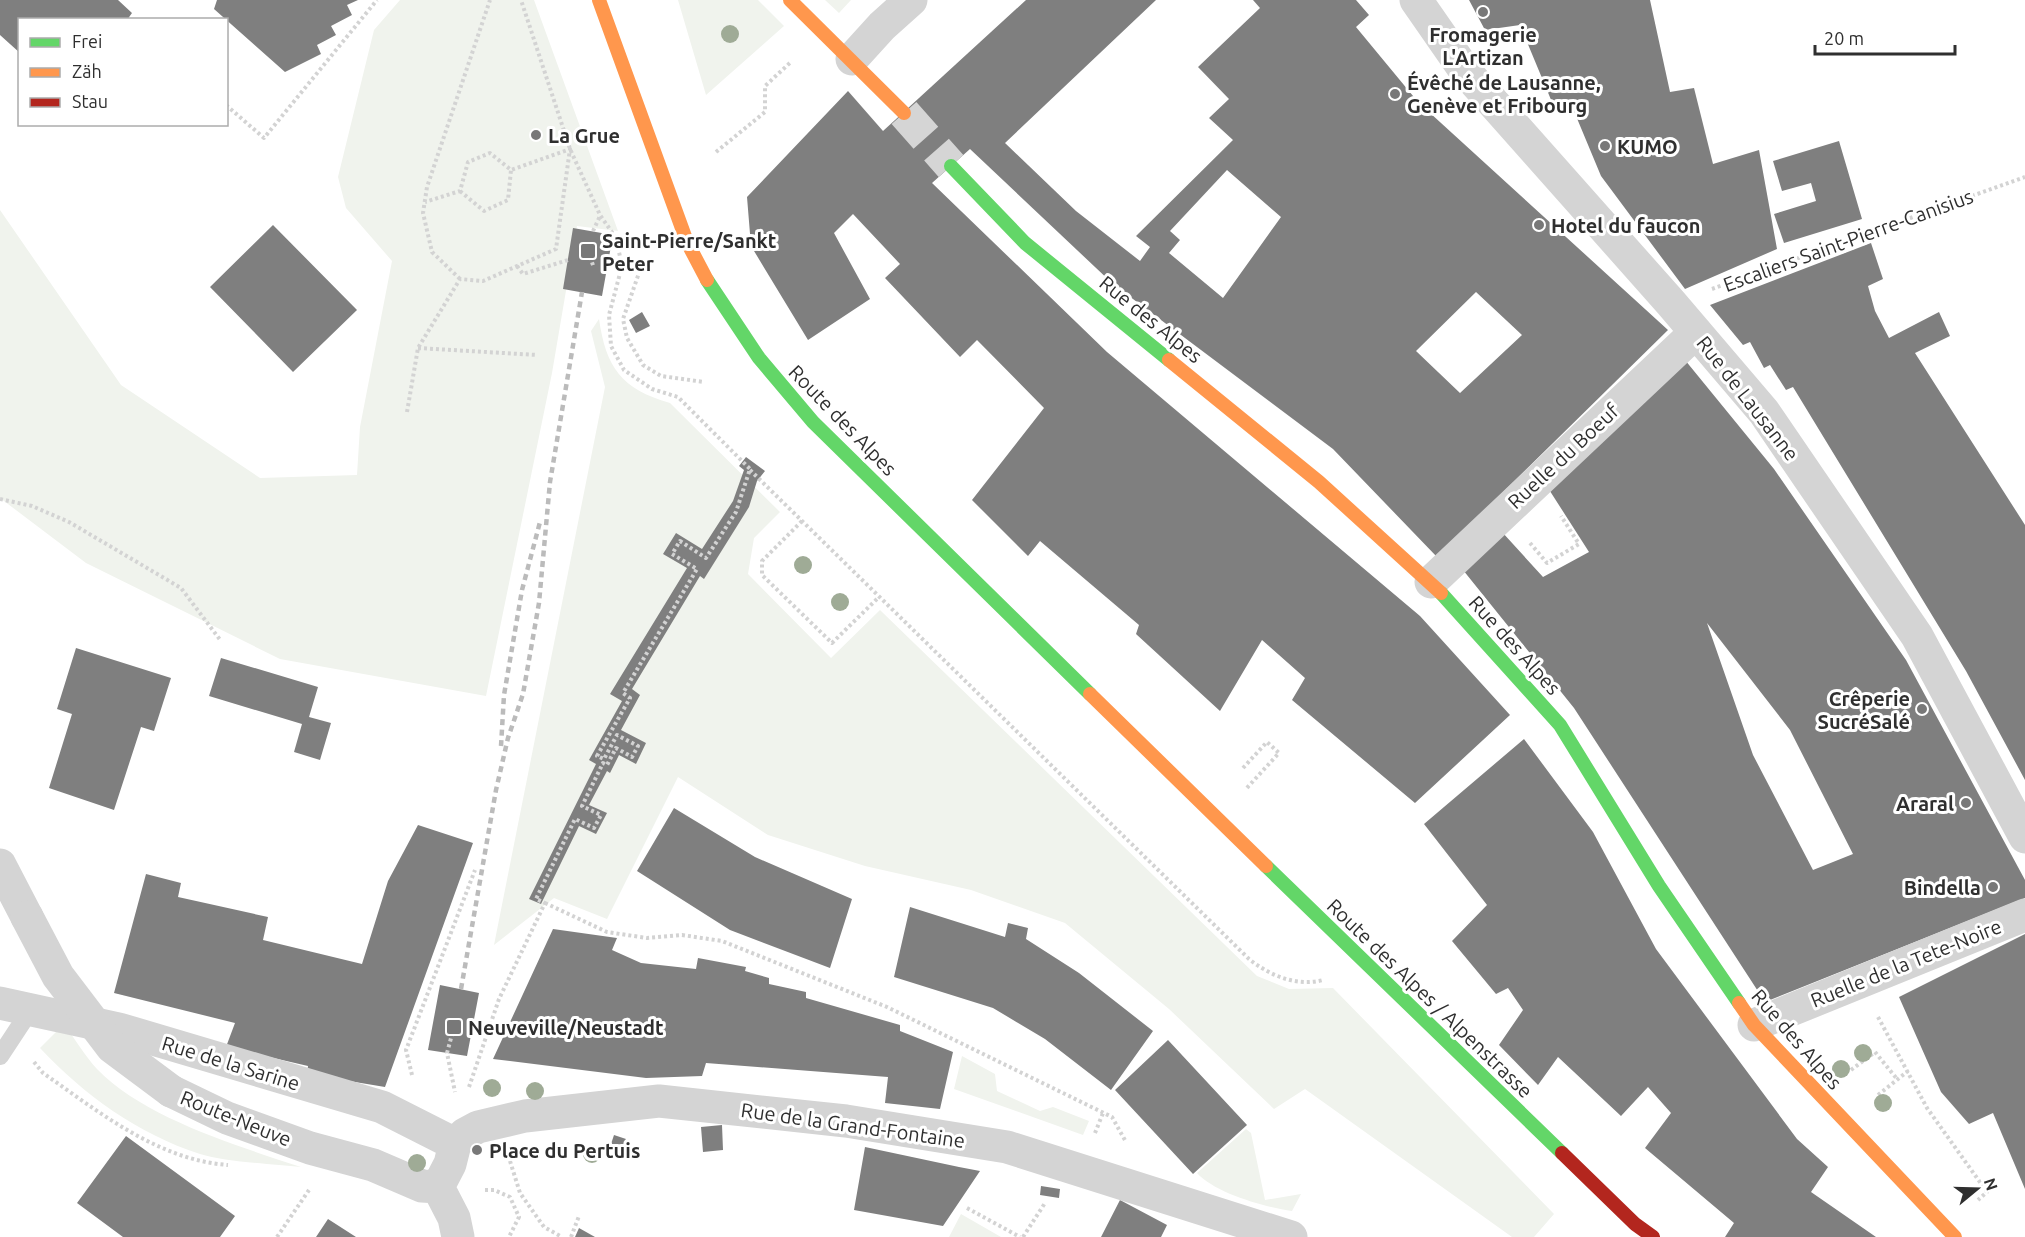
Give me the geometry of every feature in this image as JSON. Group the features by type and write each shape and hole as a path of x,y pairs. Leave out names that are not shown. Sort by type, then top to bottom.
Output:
{"street":[{"name":"Route des Alpes","path":"599,0 687,242 716,297 759,358 813,422 1181,784"},
{"path":"790,0 904,113"},
{"path":"852,59 882,26 911,0"},
{"name":"Rue de Lausanne","path":"1416,0 1466,72 1671,303 1764,412 1917,636 2025,837"},
{"name":"Rue des Alpes","path":"951,166 1025,243 1319,482 1431,582 1560,725 1659,886 1754,1025 1951,1233"},
{"name":"Ruelle du Boeuf","path":"1431,582 1696,332"},
{"name":"Route des Alpes / Alpenstrasse","path":"1181,784 1635,1224 1653,1237"},
{"name":"Route-Neuve","path":"0,865 58,976 106,1039 146,1075 171,1091 237,1122 310,1148 373,1165 422,1186 438,1186"},
{"name":"Ruelle de la Tete-Noire","path":"1754,1025 2025,915"},
{"name":"Rue de la Sarine","path":"16,1006 118,1029 382,1107 455,1144"},
{"name":"Rue de la Grand-Fontaine","path":"455,1144 478,1126 495,1122 580,1109 660,1101 846,1121 996,1145 1291,1237"},
{"path":"455,1144 450,1164 438,1186 454,1218 458,1237"}],"lane":[{"path":"0,1056 16,1006"}],"path":[{"path":"228,107 264,138 377,0"},
{"path":"490,0 427,187 423,213 432,252 460,279 483,281 556,249 570,149"},
{"path":"521,0 570,149 600,215 616,238 622,266 609,315 611,346 624,370 652,389 678,397 1248,959 1265,972 1291,981 1319,981 1328,978"},
{"path":"716,152 765,112 765,86 824,32"},
{"path":"512,170 570,149"},
{"path":"459,191 468,162 490,153 512,170"},
{"path":"459,191 484,211 508,200 512,170"},
{"name":"Escaliers Saint-Pierre-Canisius","path":"1671,303 2025,177"},
{"path":"425,202 459,191"},
{"path":"593,231 600,215"},
{"path":"588,252 594,268"},
{"path":"518,266 523,274 568,260"},
{"path":"640,270 623,319 627,338 643,365 661,376 704,382"},
{"path":"407,412 418,348 460,279"},
{"path":"418,348 537,355"},
{"path":"750,469 736,512 706,558 680,541 672,554 698,570 622,693 630,698 597,756 604,759 617,735 638,746 632,757 616,748 607,765 603,763 582,806 601,815 594,828 575,819 536,899 607,932 647,938 682,935 722,941 887,1007 1112,1117 1126,1139 1123,1183"},
{"path":"0,499 32,506 69,522 181,588 220,641"},
{"path":"1524,536 1547,563 1579,544 1555,507"},
{"path":"802,521 762,561 762,575 832,643 879,597"},
{"path":"1218,819 1279,753 1267,742 1244,768"},
{"path":"418,1082 411,1073 406,1050 475,870"},
{"path":"469,1087 499,999 546,903"},
{"path":"1859,982 1927,1108 1987,1192 1951,1233"},
{"path":"454,1028 447,1053 456,1094"},
{"path":"1096,1131 1103,1113"},
{"path":"509,1155 520,1193 544,1227 562,1237"},
{"path":"277,1237 315,1182"},
{"path":"474,1191 494,1190 510,1197 519,1217 509,1237"},
{"path":"967,1209 1021,1237 1044,1203 1054,1205"},
{"path":"572,1237 579,1216"}],"shaded area":[{"path":"400,0 534,0 618,231 577,226 552,373 486,696 280,659 86,563 0,498 0,210 121,385 260,478 357,475 360,427 392,261 346,208 338,177 374,30"},
{"path":"678,0 758,0 784,26 706,95"},
{"path":"825,0 851,0 839,13"},
{"path":"599,319 606,350 619,374 639,391 670,403 780,512 754,538 748,574 831,658 880,610 1257,976 1289,989 1333,988 1554,1214 1534,1237 1512,1237 1305,1089 1274,1109 1169,1009 1065,923 971,890 865,866 768,835 678,777 607,919 554,898 494,945 605,387 591,331"},
{"path":"64,1024 97,1069 140,1102 221,1140 301,1167 210,1157 177,1146 134,1124 75,1082 40,1048"},
{"path":"962,1056 995,1074 997,1091 1040,1111 1053,1107 1089,1121 1083,1135 954,1089"},
{"path":"1246,1129 1251,1133 1265,1200 1301,1194 1292,1211 1228,1193 1197,1173"},
{"path":"961,1214 1001,1237 949,1237"}],"building":[{"path":"0,0 118,0 132,13 128,18 18,18 18,51 0,35"},
{"path":"217,0 358,0 347,5 352,15 331,26 336,35 317,45 321,54 285,72 228,21 228,18 224,18 214,9"},
{"path":"1026,0 1156,0 1005,143 1076,211 1140,261 1150,247 1136,236 1233,140 1209,118 1229,99 1198,67 1260,8 1253,0 1356,0 1369,15 1356,27 1418,102 1668,330 1437,557 1333,449 1113,284 970,149 932,183 1107,352 1420,616 1510,715 1415,803 1292,700 1305,678 1262,640 1220,711 1136,634 1139,625 1040,541 1028,556 972,500 1044,408 977,340 960,357 885,278 900,264 853,214 834,233 870,299 808,340 751,246 747,197 848,91 883,131","holes":["1227,170 1281,217 1223,298 1169,253 1180,240 1170,231","1476,292 1522,335 1460,393 1416,351"]},
{"path":"1469,0 1650,0 1670,92 1694,88 1713,164 1759,150 1777,249 1685,289 1601,176 1571,104 1554,107 1520,25 1485,30"},
{"path":"1839,141 1862,219 1784,243 1774,214 1816,201 1811,183 1782,191 1773,161"},
{"path":"273,225 357,310 293,372 210,287"},
{"path":"573,228 613,235 602,296 563,289"},
{"path":"1871,243 1883,279 1868,286 1875,311 1889,338 1939,312 1950,336 1915,353 2025,525 2025,780 1966,671 1793,387 1786,390 1770,365 1764,368 1750,342 1743,345 1710,305"},
{"path":"642,312 650,326 636,333 629,320"},
{"path":"1685,360 1774,469 1906,660 2025,880 2025,898 1765,1002 1574,708 1463,570 1502,532 1543,577 1589,552 1548,488","holes":["1707,623 1790,730 1853,854 1813,870 1753,755"]},
{"path":"746,457 765,471 757,481 749,507 704,579 700,576 632,689 640,695 621,730 646,743 636,764 619,755 610,773 607,771 589,805 607,813 596,834 579,826 541,904 529,899 596,764 589,760 622,701 610,694 687,568 663,554 676,533 702,549 733,501 744,470 739,466"},
{"path":"76,648 171,678 154,731 141,727 114,810 49,788 72,714 57,709"},
{"path":"221,658 318,687 309,717 331,723 320,760 294,752 302,724 209,696"},
{"path":"1524,739 1593,832 1656,949 1797,1139 1828,1167 1811,1192 1876,1237 1725,1237 1734,1223 1645,1148 1671,1113 1648,1087 1621,1116 1558,1057 1538,1085 1499,1045 1523,1010 1508,988 1496,994 1452,941 1487,905 1424,824"},
{"path":"674,808 755,857 852,899 830,968 730,930 637,871"},
{"path":"418,825 473,843 385,1087 307,1074 308,1066 226,1047 235,1023 114,993 146,874 181,883 178,897 268,917 263,940 362,964 388,881"},
{"path":"910,907 1005,937 1008,923 1028,928 1026,939 1079,973 1153,1031 1111,1090 1045,1039 993,1008 894,977"},
{"path":"553,929 617,938 612,950 641,963 696,969 698,958 746,967 745,971 769,978 769,984 806,992 806,998 900,1025 900,1031 953,1052 940,1109 885,1103 888,1077 706,1063 702,1076 646,1078 493,1059"},
{"path":"2025,934 2025,1189 1993,1113 1969,1124 1941,1092 1899,997"},
{"path":"440,985 479,993 467,1056 428,1050"},
{"path":"1168,1040 1247,1125 1193,1174 1115,1090"},
{"path":"722,1125 723,1150 703,1152 701,1127"},
{"path":"614,1135 626,1139 621,1151 610,1147"},
{"path":"126,1136 235,1216 220,1237 123,1237 77,1203"},
{"path":"865,1147 980,1171 943,1226 854,1210"},
{"path":"1041,1186 1060,1189 1059,1198 1040,1195"},
{"path":"1120,1200 1167,1225 1161,1237 1101,1237"},
{"path":"328,1219 356,1237 316,1237"},
{"path":"579,1228 595,1237 575,1237"}],"tunnel":[{"path":"904,113 951,166"}],"railway":[{"path":"461,989 496,790 508,738 523,694 539,603 550,482 582,292"},
{"path":"501,746 504,695 522,590 540,522"}],"traffic: fast":[{"path":"951,166 1025,243 1169,360"},
{"path":"707,280 759,358 813,422 1090,694"},
{"path":"1441,593 1560,725 1659,886 1739,1003"},
{"path":"1266,866 1562,1153"}],"traffic: slow":[{"path":"599,0 687,242 707,280"},
{"path":"790,0 904,113"},
{"path":"1169,360 1319,482 1441,593"},
{"path":"1090,694 1266,866"},
{"path":"1739,1003 1754,1025 1955,1237"}],"traffic: jam":[{"path":"1562,1153 1635,1224 1653,1237"}],"place":[{"name":"Fromagerie L'Artizan","path":"1483,12"},
{"name":"Évêché de Lausanne, Genève et Fribourg","path":"1395,94"},
{"name":"La Grue","path":"536,135"},
{"name":"KUMO","path":"1605,146"},
{"name":"Hotel du faucon","path":"1539,225"},
{"name":"Saint-Pierre/Sankt Peter","path":"588,251"},
{"name":"Crêperie SucréSalé","path":"1922,709"},
{"name":"Araral","path":"1966,803"},
{"name":"Bindella","path":"1993,887"},
{"name":"Neuveville/Neustadt","path":"454,1027"},
{"name":"Place du Pertuis","path":"477,1150"}]}
